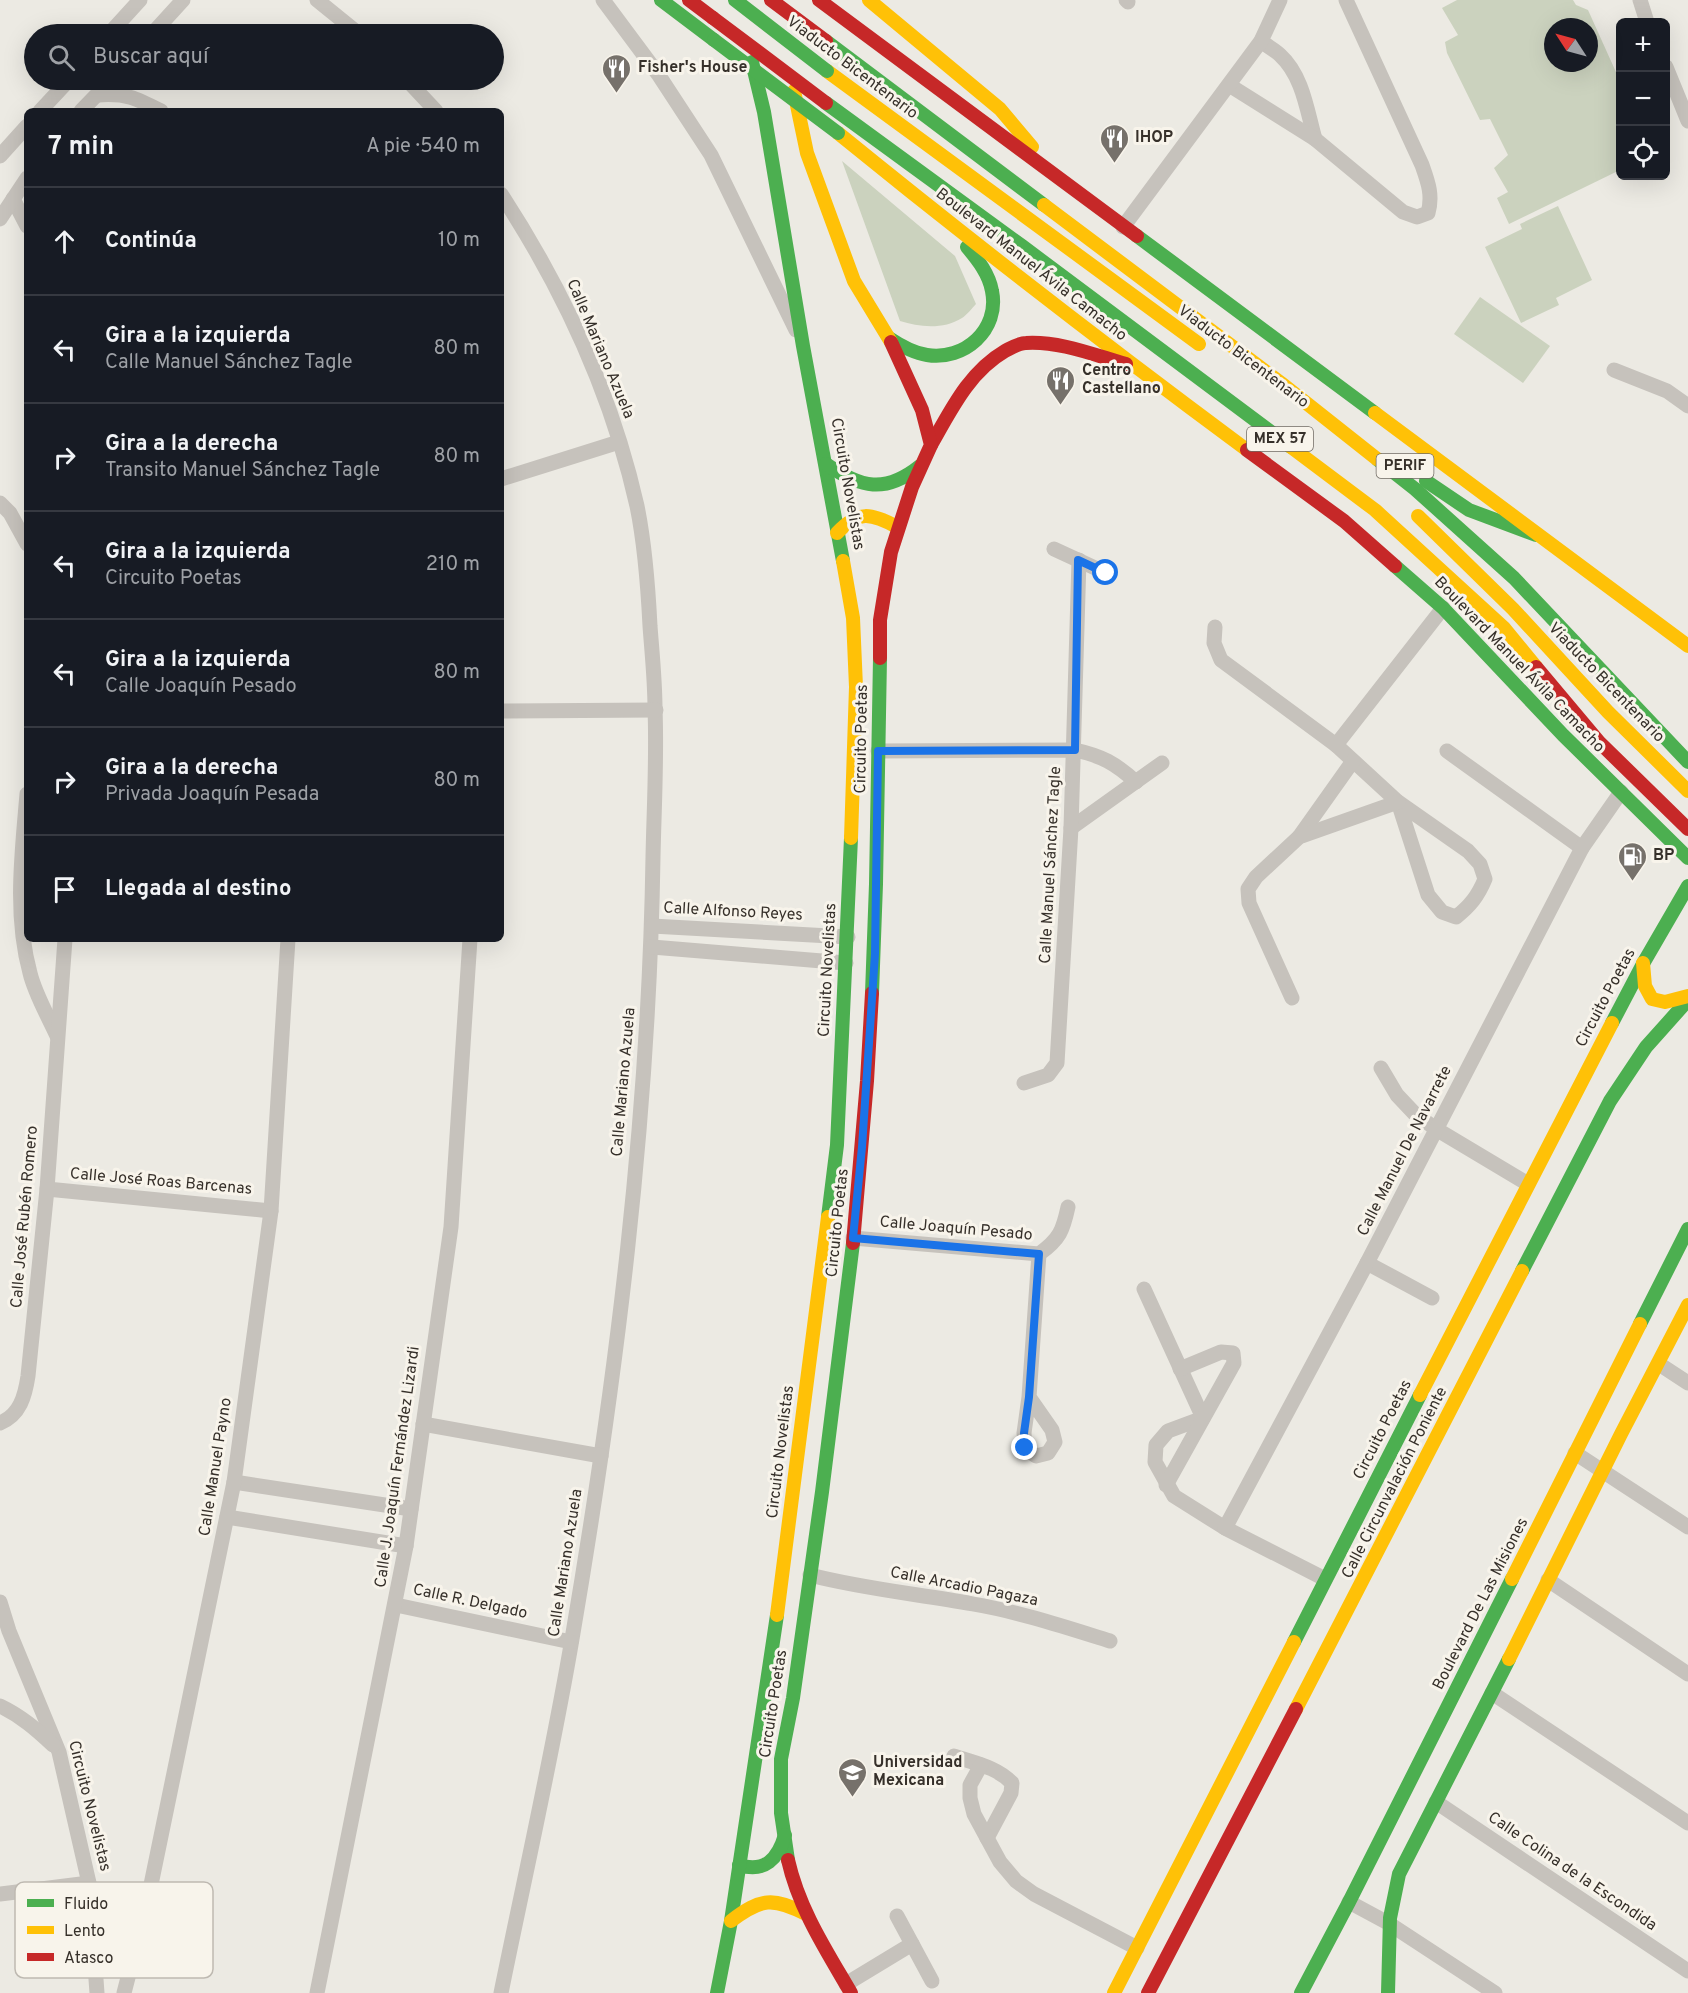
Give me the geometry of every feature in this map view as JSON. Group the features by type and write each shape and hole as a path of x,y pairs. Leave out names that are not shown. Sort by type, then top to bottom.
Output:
{"main road":[{"name":"Boulevard Manuel Ávila Camacho","path":"661,0 838,133 949,224 1135,367 1344,521 1443,608 1563,735 1688,858"},
{"name":"Boulevard Manuel Ávila Camacho","path":"689,0 1375,510 1504,628 1599,742 1688,829"},
{"path":"736,0 764,112 803,346"},
{"name":"Viaducto Bicentenario","path":"736,0 827,70 1212,354"},
{"path":"773,0 807,153 854,280 889,338 922,410 931,445"},
{"name":"MEX 57","path":"773,0 1281,383 1414,489 1514,578 1688,762"},
{"path":"819,0 1688,646"},
{"path":"869,0 1000,109 1061,180"},
{"path":"889,338 909,351 940,357 959,353 969,348 987,327 992,312 993,297 989,281 982,266 949,224"},
{"name":"Circuito Poetas","path":"849,1989 806,1914 789,1860 780,1779 846,1313 862,1147 875,954 880,620 887,567 897,527 920,466 957,398 969,381 985,365 1003,352 1023,343 1046,344 1135,367"},
{"name":"Circuito Novelistas","path":"717,1993 731,1921 783,1572 834,1168 848,937 856,687 853,618 803,346"},
{"name":"PERIF","path":"1281,383 1469,510 1536,535"},
{"path":"826,464 853,482 874,486 895,483 920,466"},
{"name":"Viaducto Bicentenario","path":"1409,507 1513,609 1608,712 1688,791"},
{"path":"837,533 853,518 867,515 897,527"},
{"name":"Circuito Poetas","path":"1114,1993 1325,1579 1373,1526 1528,1184 1644,962 1688,886"},
{"path":"1644,962 1644,988 1654,1000 1666,1003 1688,998"},
{"name":"Calle Circunvalación Poniente","path":"1148,1993 1373,1526 1610,1101 1646,1047 1688,998"},
{"name":"Boulevard De Las Misiones","path":"1301,1993 1688,1229"},
{"path":"1388,1993 1389,1923 1392,1896 1399,1874 1492,1693 1602,1470 1688,1305"},
{"path":"739,1864 752,1869 768,1864 780,1851 785,1835"},
{"path":"731,1921 756,1903 771,1900 784,1902 806,1914"}],"street":[{"path":"118,24 140,0"},
{"path":"161,24 183,0"},
{"path":"317,0 347,24"},
{"name":"Circuito Novelistas","path":"603,0 658,74 711,155 803,346"},
{"path":"1123,227 1230,86 1261,41 1280,0"},
{"path":"1230,86 1315,139 1403,212 1418,217 1428,213 1431,201 1430,185 1346,0"},
{"path":"1640,0 1646,18"},
{"path":"1261,41 1281,56 1292,70 1300,87 1315,139"},
{"path":"1667,72 1688,121"},
{"path":"43,108 60,90"},
{"path":"84,108 102,90"},
{"path":"416,90 433,108"},
{"path":"98,94 119,94 138,99 155,108"},
{"path":"1,150 24,129"},
{"path":"0,219 24,182"},
{"path":"13,199 24,220"},
{"name":"Calle Mariano Azuela","path":"501,1993 572,1642 622,1300 644,1080 652,947 656,710 648,578 637,508 619,442 603,394 568,314 534,244 504,199"},
{"path":"1614,370 1667,391 1688,406"},
{"path":"504,478 619,442"},
{"path":"0,503 10,513 24,539"},
{"path":"1054,549 1106,573"},
{"name":"Calle Manuel Sánchez Tagle","path":"1024,1083 1048,1075 1057,1063 1075,750 1078,560"},
{"path":"1336,745 1443,608"},
{"path":"1215,627 1214,643 1221,660 1336,745 1398,802 1468,851 1480,864 1485,879 1479,893 1470,907 1456,917 1442,912 1428,895 1398,802"},
{"path":"504,711 656,710"},
{"path":"878,751 1075,750 1098,755 1119,766 1136,782"},
{"path":"1447,752 1582,848"},
{"path":"1292,998 1249,903 1248,889 1256,877 1299,837 1353,760"},
{"path":"1071,828 1162,763"},
{"name":"Calle Manuel De Navarrete","path":"1225,1528 1367,1263 1582,848 1620,792"},
{"path":"1299,837 1398,802"},
{"name":"Calle José Rubén Romero","path":"24,834 21,875 22,933 30,975 58,1038"},
{"name":"Calle Alfonso Reyes","path":"652,926 848,937"},
{"name":"Calle José Rubén Romero","path":"0,1423 9,1420 24,1400 47,1190 65,942"},
{"name":"Calle Manuel Payno","path":"152,1882 234,1482 271,1211 288,942"},
{"name":"Calle J. Joaquín Fernández Lizardi","path":"317,1993 406,1546 451,1227 470,942"},
{"path":"652,947 846,963"},
{"path":"1381,1068 1397,1095 1414,1113 1436,1129 1528,1184"},
{"name":"Calle José Roas Barcenas","path":"47,1190 271,1211"},
{"name":"Calle Joaquín Pesado","path":"853,1238 1039,1254 1053,1244 1063,1230 1068,1207"},
{"path":"1029,1397 1052,1430 1055,1442 1048,1453 1036,1456 1025,1448 1024,1433 1029,1397 1039,1254"},
{"path":"1367,1263 1432,1298"},
{"path":"1144,1289 1203,1418"},
{"path":"1166,1485 1234,1363 1233,1353 1221,1352 1180,1370"},
{"path":"1659,1364 1688,1383"},
{"path":"1203,1418 1168,1431 1156,1445 1155,1462 1174,1496 1225,1528 1325,1579"},
{"path":"423,1424 601,1456"},
{"path":"1575,1453 1688,1527"},
{"path":"234,1482 411,1509"},
{"path":"227,1517 406,1546"},
{"name":"Calle Arcadio Pagaza","path":"810,1575 842,1584 974,1604 1023,1614 1110,1641"},
{"path":"1548,1581 1688,1674"},
{"name":"Circuito Novelistas","path":"0,1602 9,1631 59,1752 89,1882"},
{"name":"Calle R. Delgado","path":"396,1605 572,1642"},
{"path":"0,1647 9,1631"},
{"path":"1492,1693 1688,1823"},
{"path":"0,1706 32,1724 59,1752"},
{"path":"954,1756 1004,1775 1012,1784 1011,1793 987,1838"},
{"path":"981,1765 970,1785 974,1814 1000,1862 1016,1881 1034,1894 1137,1948"},
{"name":"Calle Colina de la Escondida","path":"1436,1802 1688,1971"},
{"path":"0,1894 15,1892"},
{"path":"1349,1902 1389,1923 1495,1993"},
{"path":"897,1916 932,1981"},
{"path":"849,1989 912,1944"},
{"name":"Circuito Novelistas","path":"96,1978 97,1993"},
{"name":"Calle Manuel Payno","path":"124,1993 128,1978"}],"green space":[{"path":"1457,0 1573,0 1576,5 1588,10 1592,18 1544,18 1544,72 1598,72 1598,32 1616,72 1616,172 1509,224 1497,198 1508,192 1494,168 1508,155 1490,119 1480,120 1447,53 1445,42 1458,35 1442,8"},
{"path":"842,161 955,256 976,304 964,317 939,326 915,325 900,321"},
{"path":"1558,206 1592,280 1556,298 1559,305 1521,323 1485,247 1522,229 1520,224"},
{"path":"1480,297 1550,346 1523,383 1454,334"}],"traffic: fast":[{"path":"661,0 714,40"},
{"path":"735,0 827,71"},
{"path":"714,40 838,133"},
{"path":"826,41 1044,205"},
{"path":"752,62 764,112 803,346 843,561"},
{"path":"826,103 1291,447"},
{"path":"1137,236 1375,413"},
{"path":"889,338 917,353 941,356 966,348 985,330 993,305 991,285 986,273 967,247"},
{"path":"1377,459 1415,489 1514,578 1688,762"},
{"path":"826,464 862,483 873,484 895,481 920,466"},
{"path":"1426,481 1469,510 1536,535"},
{"path":"1395,566 1443,608 1563,735 1688,858"},
{"path":"872,993 880,658"},
{"path":"828,1217 837,1145 851,838"},
{"path":"1612,1023 1688,886"},
{"path":"1522,1271 1610,1101 1646,1047 1688,1000"},
{"path":"1640,1324 1688,1229"},
{"path":"788,1860 781,1813 781,1759 793,1698 822,1492 853,1243"},
{"path":"1294,1642 1420,1395"},
{"path":"1301,1993 1512,1579"},
{"path":"717,1993 731,1921 777,1615"},
{"path":"1388,1993 1390,1918 1399,1874 1509,1659"},
{"path":"739,1865 756,1867 769,1862 779,1851 785,1835"}],"traffic: slow":[{"path":"869,0 1000,109 1032,147"},
{"path":"827,71 1199,344"},
{"path":"794,91 807,153 854,281 891,342"},
{"path":"838,133 1041,294 1247,450"},
{"path":"1044,205 1281,383 1377,459"},
{"path":"1375,413 1688,646"},
{"path":"1291,447 1375,510 1504,628 1536,667"},
{"path":"837,533 852,520 865,516 880,519 897,527"},
{"path":"1418,516 1513,609 1608,712 1688,791"},
{"path":"843,561 853,618 856,687 851,838"},
{"path":"1643,963 1645,986 1652,999 1665,1002 1688,996"},
{"path":"1420,1395 1612,1023"},
{"path":"777,1615 828,1217"},
{"path":"1296,1709 1522,1271"},
{"path":"1509,1659 1688,1305"},
{"path":"1512,1579 1640,1324"},
{"path":"1114,1993 1294,1642"},
{"path":"731,1921 741,1913 759,1904 767,1903 785,1905 806,1914"}],"traffic: jam":[{"path":"689,0 713,18"},
{"path":"771,0 826,41"},
{"path":"819,0 1137,236"},
{"path":"713,18 826,103"},
{"path":"880,658 880,620 891,552 912,487 931,445 922,410 891,342"},
{"path":"931,445 971,381 992,360 1015,346 1026,343 1051,344 1077,349 1126,364"},
{"path":"1247,450 1344,521 1395,566"},
{"path":"1536,667 1599,742 1688,829"},
{"path":"853,1243 872,993"},
{"path":"1148,1993 1296,1709"},
{"path":"788,1860 806,1912 851,1993"}],"place":[{"name":"Fisher's House","path":"617,94"},
{"name":"IHOP","path":"1114,164"},
{"name":"Centro Castellano","path":"1061,406"},
{"name":"BP","path":"1632,882"},
{"name":"Universidad Mexicana","path":"852,1798"}],"route":[{"path":"1025,1448 1024,1433 1029,1397 1039,1254 853,1238 862,1147 875,954 878,751 1075,750 1078,560 1106,573"}]}
